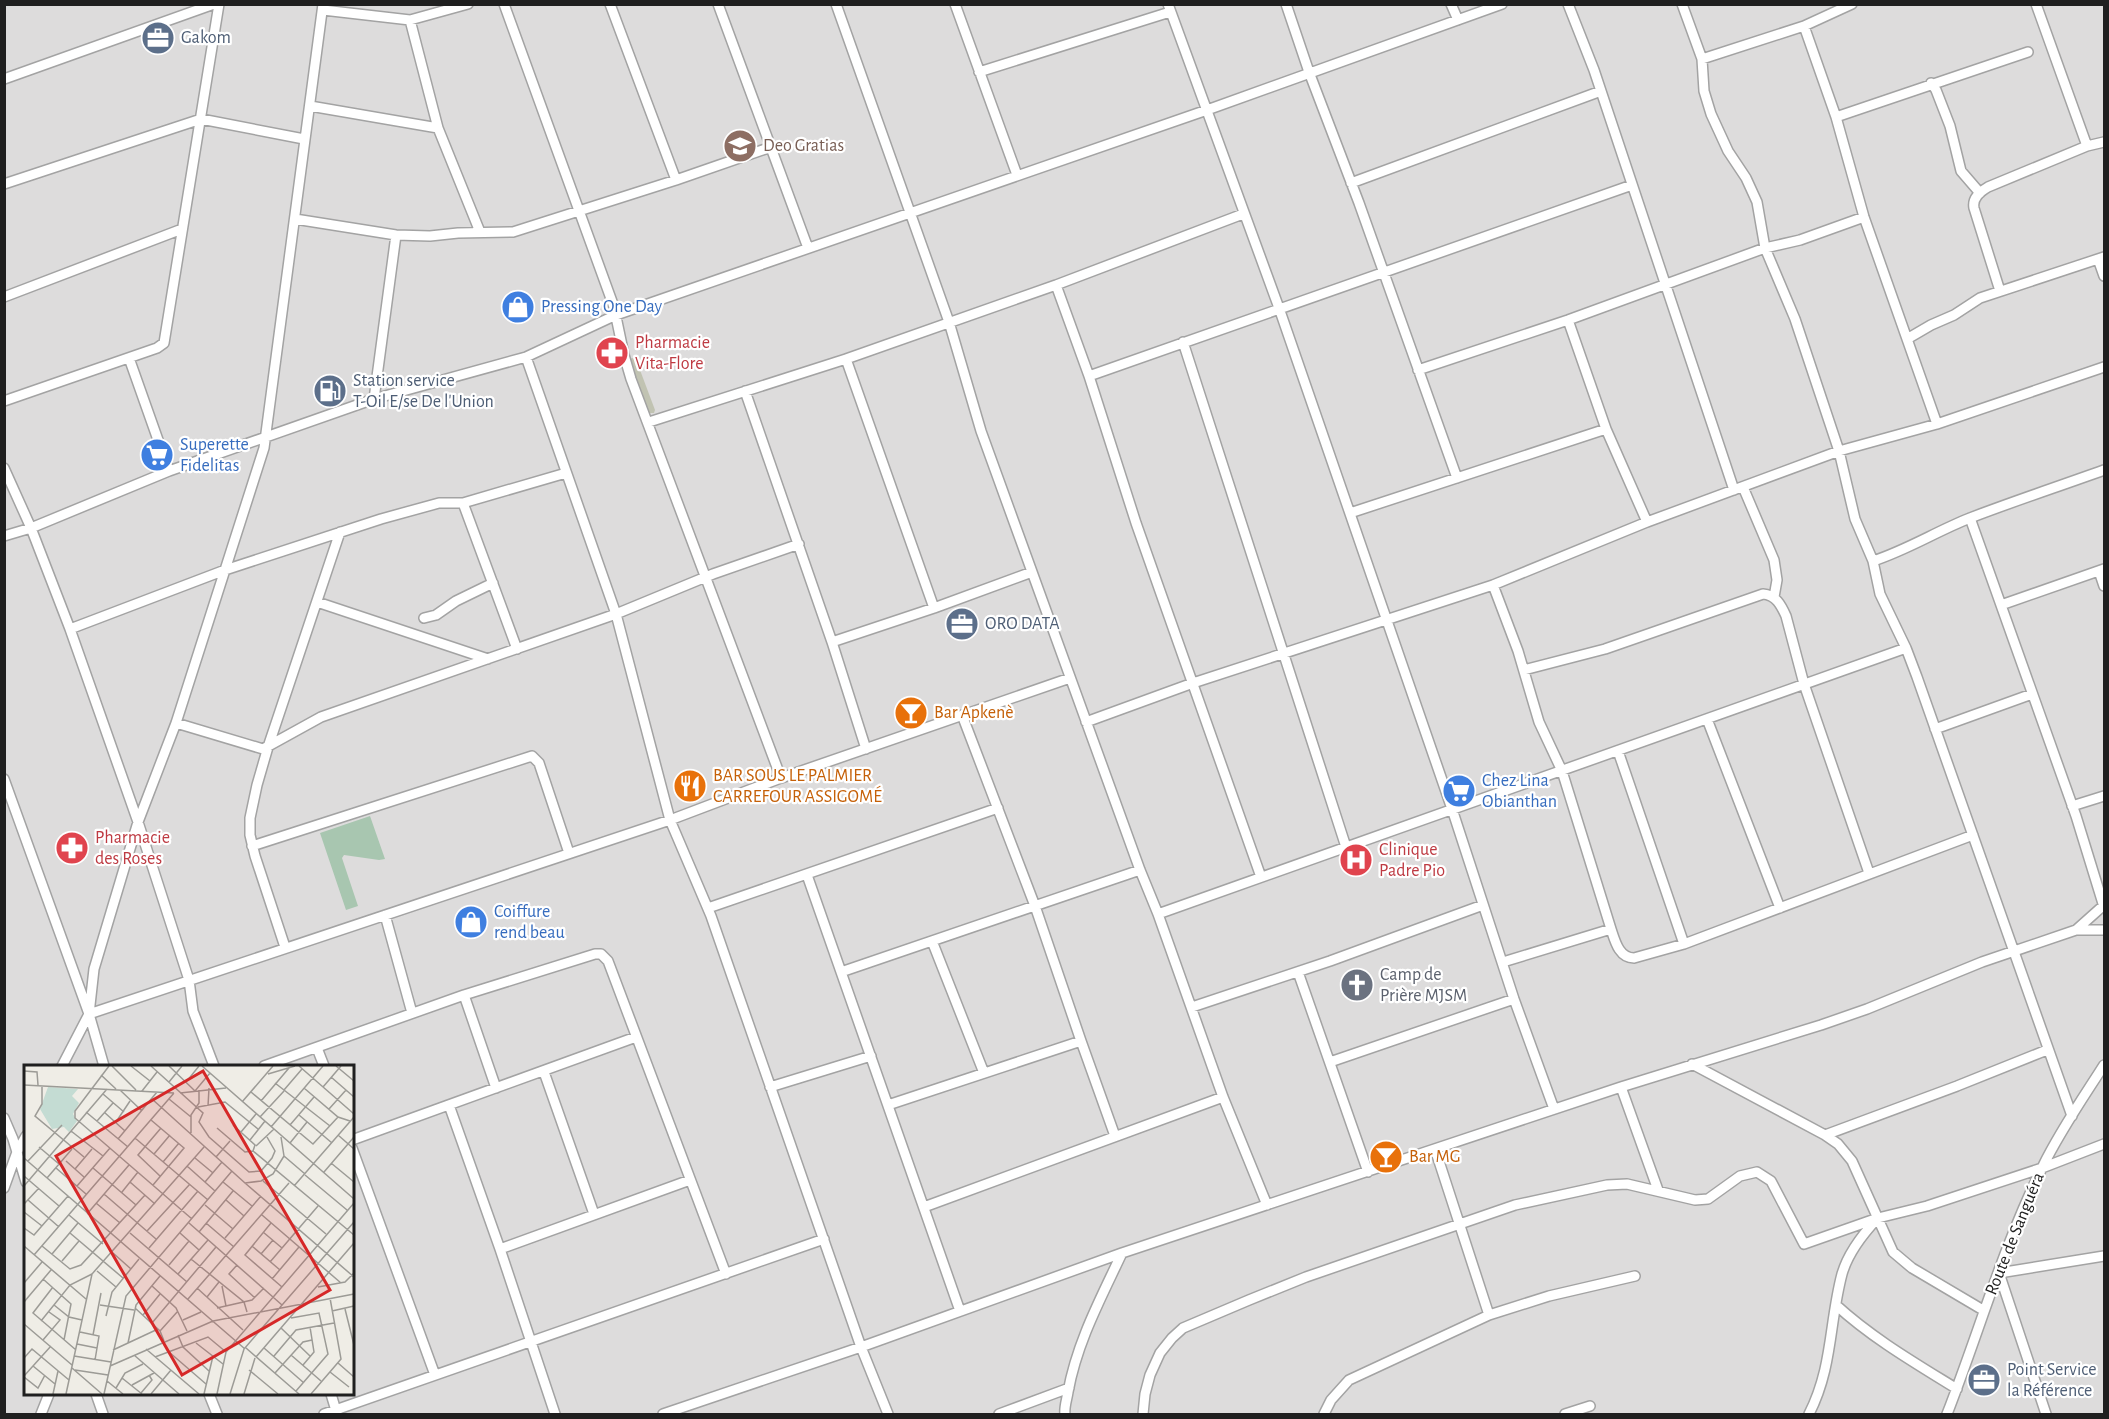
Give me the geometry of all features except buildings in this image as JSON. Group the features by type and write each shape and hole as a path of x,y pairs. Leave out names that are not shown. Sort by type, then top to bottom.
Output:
{"street":[{"path":"4,79 217,4 201,119 164,343 157,348 4,401"},
{"path":"63,1065 89,1014 94,969 138,822 176,723 266,438 323,7 410,20 430,9 468,4"},
{"path":"504,4 616,315 624,356 705,579 781,778"},
{"path":"610,4 676,180"},
{"path":"718,4 808,248"},
{"path":"836,4 949,322 981,431 1223,1097 1267,1205"},
{"path":"955,4 1017,175"},
{"path":"1286,4 1457,478"},
{"path":"1451,4 1458,20"},
{"path":"4,536 31,528 169,471 374,399 526,357 616,315 1207,110 1502,4"},
{"path":"1568,4 1601,91 1665,285 1739,488 1774,560 1777,580 1774,597"},
{"path":"1682,4 1702,59 1704,91 1711,114 1728,151 1753,193 1759,209 1765,248 1795,319 1839,451 1855,519 1873,561 1883,602 1906,648 2072,1116"},
{"path":"1702,59 1804,26 1852,4"},
{"path":"2036,4 2087,146"},
{"path":"980,72 1169,8 1279,308 1452,809 1514,999 1554,1109"},
{"path":"410,20 438,128 480,232"},
{"path":"1804,26 1836,117 1864,217 1937,423"},
{"path":"1836,117 2028,52"},
{"path":"1931,83 1950,126 1962,171 1980,194"},
{"path":"1352,183 1601,91"},
{"path":"310,106 438,128"},
{"path":"4,184 201,119 304,139"},
{"path":"2000,291 1973,203 1988,187 2087,146 2104,142"},
{"path":"295,219 396,235 430,236 513,232 771,147"},
{"path":"1089,376 1632,185"},
{"path":"649,422 846,359 1056,285 1243,214"},
{"path":"1418,370 1568,320 1765,248 1800,240 1864,217"},
{"path":"5,296 182,229"},
{"path":"374,399 396,235"},
{"path":"1907,339 1980,298 2101,258 2104,276"},
{"path":"1056,285 1089,376 1136,523 1261,877"},
{"path":"1568,320 1606,429 1647,522"},
{"path":"1183,342 1346,847"},
{"path":"526,357 616,614 670,820 708,908 861,1347 888,1414"},
{"path":"129,358 169,471"},
{"path":"846,359 934,608"},
{"path":"1086,722 1193,683 1493,585 1647,522 1839,451 1937,423 2104,367"},
{"path":"745,391 799,544 866,749"},
{"path":"1350,513 1606,429"},
{"path":"4,468 31,528 70,629 138,822 189,980 194,1011 214,1065"},
{"path":"1873,561 1893,555 1932,534 1970,518 2104,470"},
{"path":"70,629 225,570 340,532 439,503 463,503 566,473"},
{"path":"463,503 517,649"},
{"path":"1970,518 2072,806 2104,906 2076,930"},
{"path":"285,947 252,846 250,818 268,747 340,532"},
{"path":"176,723 258,749 268,747 321,717 616,614 799,544"},
{"path":"2001,605 2102,570 2104,586"},
{"path":"832,642 1032,572"},
{"path":"424,618 436,615 456,601 493,583"},
{"path":"1493,585 1524,670 1539,722 1562,771 1618,949 1629,958 1684,944 1973,835"},
{"path":"1524,670 1605,649 1763,594 1774,597 1786,616 1804,684 1869,873"},
{"path":"317,602 488,659"},
{"path":"1158,914 1906,648"},
{"path":"89,1014 670,820 781,778 1070,678"},
{"path":"1935,729 2032,694"},
{"path":"963,715 1035,906 1115,1136"},
{"path":"1707,718 1780,908"},
{"path":"1618,751 1684,944"},
{"path":"252,846 472,773 532,756 539,763 569,853"},
{"path":"4,779 89,1014 104,1065"},
{"path":"2072,806 2104,796"},
{"path":"708,908 998,808"},
{"path":"841,972 1140,870"},
{"path":"807,874 960,1311"},
{"path":"1192,1007 1298,972 1483,905"},
{"path":"385,915 412,1013"},
{"path":"1503,962 1611,929"},
{"path":"663,1414 861,1347 1122,1253 1621,1087 1857,1013 2012,952 2076,930 2104,930"},
{"path":"932,941 984,1073"},
{"path":"267,1065 464,995 601,954 608,961 726,1274"},
{"path":"1298,972 1368,1172"},
{"path":"464,995 496,1088"},
{"path":"1330,1062 1514,999"},
{"path":"354,1139 636,1037"},
{"path":"888,1105 1081,1041"},
{"path":"317,1048 324,1065"},
{"path":"1825,1135 2047,1050"},
{"path":"770,1087 871,1056"},
{"path":"1692,1064 1838,1144 1852,1161 1893,1252 1902,1261 1983,1310"},
{"name":"Route de Sanguéra","path":"1947,1414 1983,1310 2042,1168 2104,1065"},
{"path":"544,1072 594,1214"},
{"path":"1621,1087 1658,1190"},
{"path":"924,1207 1223,1097"},
{"path":"449,1105 555,1414"},
{"path":"4,1118 24,1175"},
{"path":"4,1188 24,1140"},
{"path":"1143,1414 1150,1376 1160,1353 1183,1328 1306,1277 1515,1204 1607,1185 1627,1184 1695,1200 1708,1198 1740,1176 1757,1172 1771,1181 1804,1244 1878,1218 1927,1206 2042,1168 2104,1144"},
{"path":"1435,1149 1489,1315"},
{"path":"354,1153 435,1375"},
{"path":"500,1249 690,1180"},
{"path":"1809,1414 1825,1372 1842,1273 1851,1252 1864,1232 1878,1218"},
{"path":"324,1414 336,1413 435,1375 824,1239"},
{"path":"1065,1414 1070,1377 1082,1342 1122,1253"},
{"path":"2046,1414 1999,1273 2103,1257 2104,1268"},
{"path":"1324,1414 1331,1400 1349,1380 1489,1315 1559,1293 1635,1276"},
{"path":"1836,1305 1885,1343 1957,1389"},
{"path":"999,1414 1069,1388"},
{"path":"41,1414 49,1395"},
{"path":"96,1395 103,1414"},
{"path":"209,1395 217,1414"},
{"path":"331,1395 336,1413"},
{"path":"1565,1414 1590,1406"}],"shaded area":[{"path":"5,5 2104,5 2104,1414 5,1414"},
{"path":"633,358 637,362 655,410 654,413 649,413 643,403 629,359"}],"green space":[{"path":"370,816 385,859 344,855 342,858 358,906 346,910 320,833"}],"place":[{"name":"Gakom","path":"158,38"},
{"name":"Deo Gratias","path":"740,146"},
{"name":"Pressing One Day","path":"518,307"},
{"name":"Pharmacie Vita-Flore","path":"612,353"},
{"name":"Station service T-Oil E/se De l'Union","path":"330,391"},
{"name":"Superette Fidelitas","path":"157,455"},
{"name":"ORO DATA","path":"962,624"},
{"name":"Bar Apkenè","path":"911,713"},
{"name":"BAR SOUS LE PALMIER CARREFOUR ASSIGOMÉ","path":"690,786"},
{"name":"Chez Lina Obianthan","path":"1459,791"},
{"name":"Pharmacie des Roses","path":"72,848"},
{"name":"Clinique Padre Pio","path":"1356,860"},
{"name":"Coiffure rend beau","path":"471,922"},
{"name":"Camp de Prière MJSM","path":"1357,985"},
{"name":"Bar MG","path":"1386,1157"},
{"name":"Point Service la Référence","path":"1984,1380"}]}
